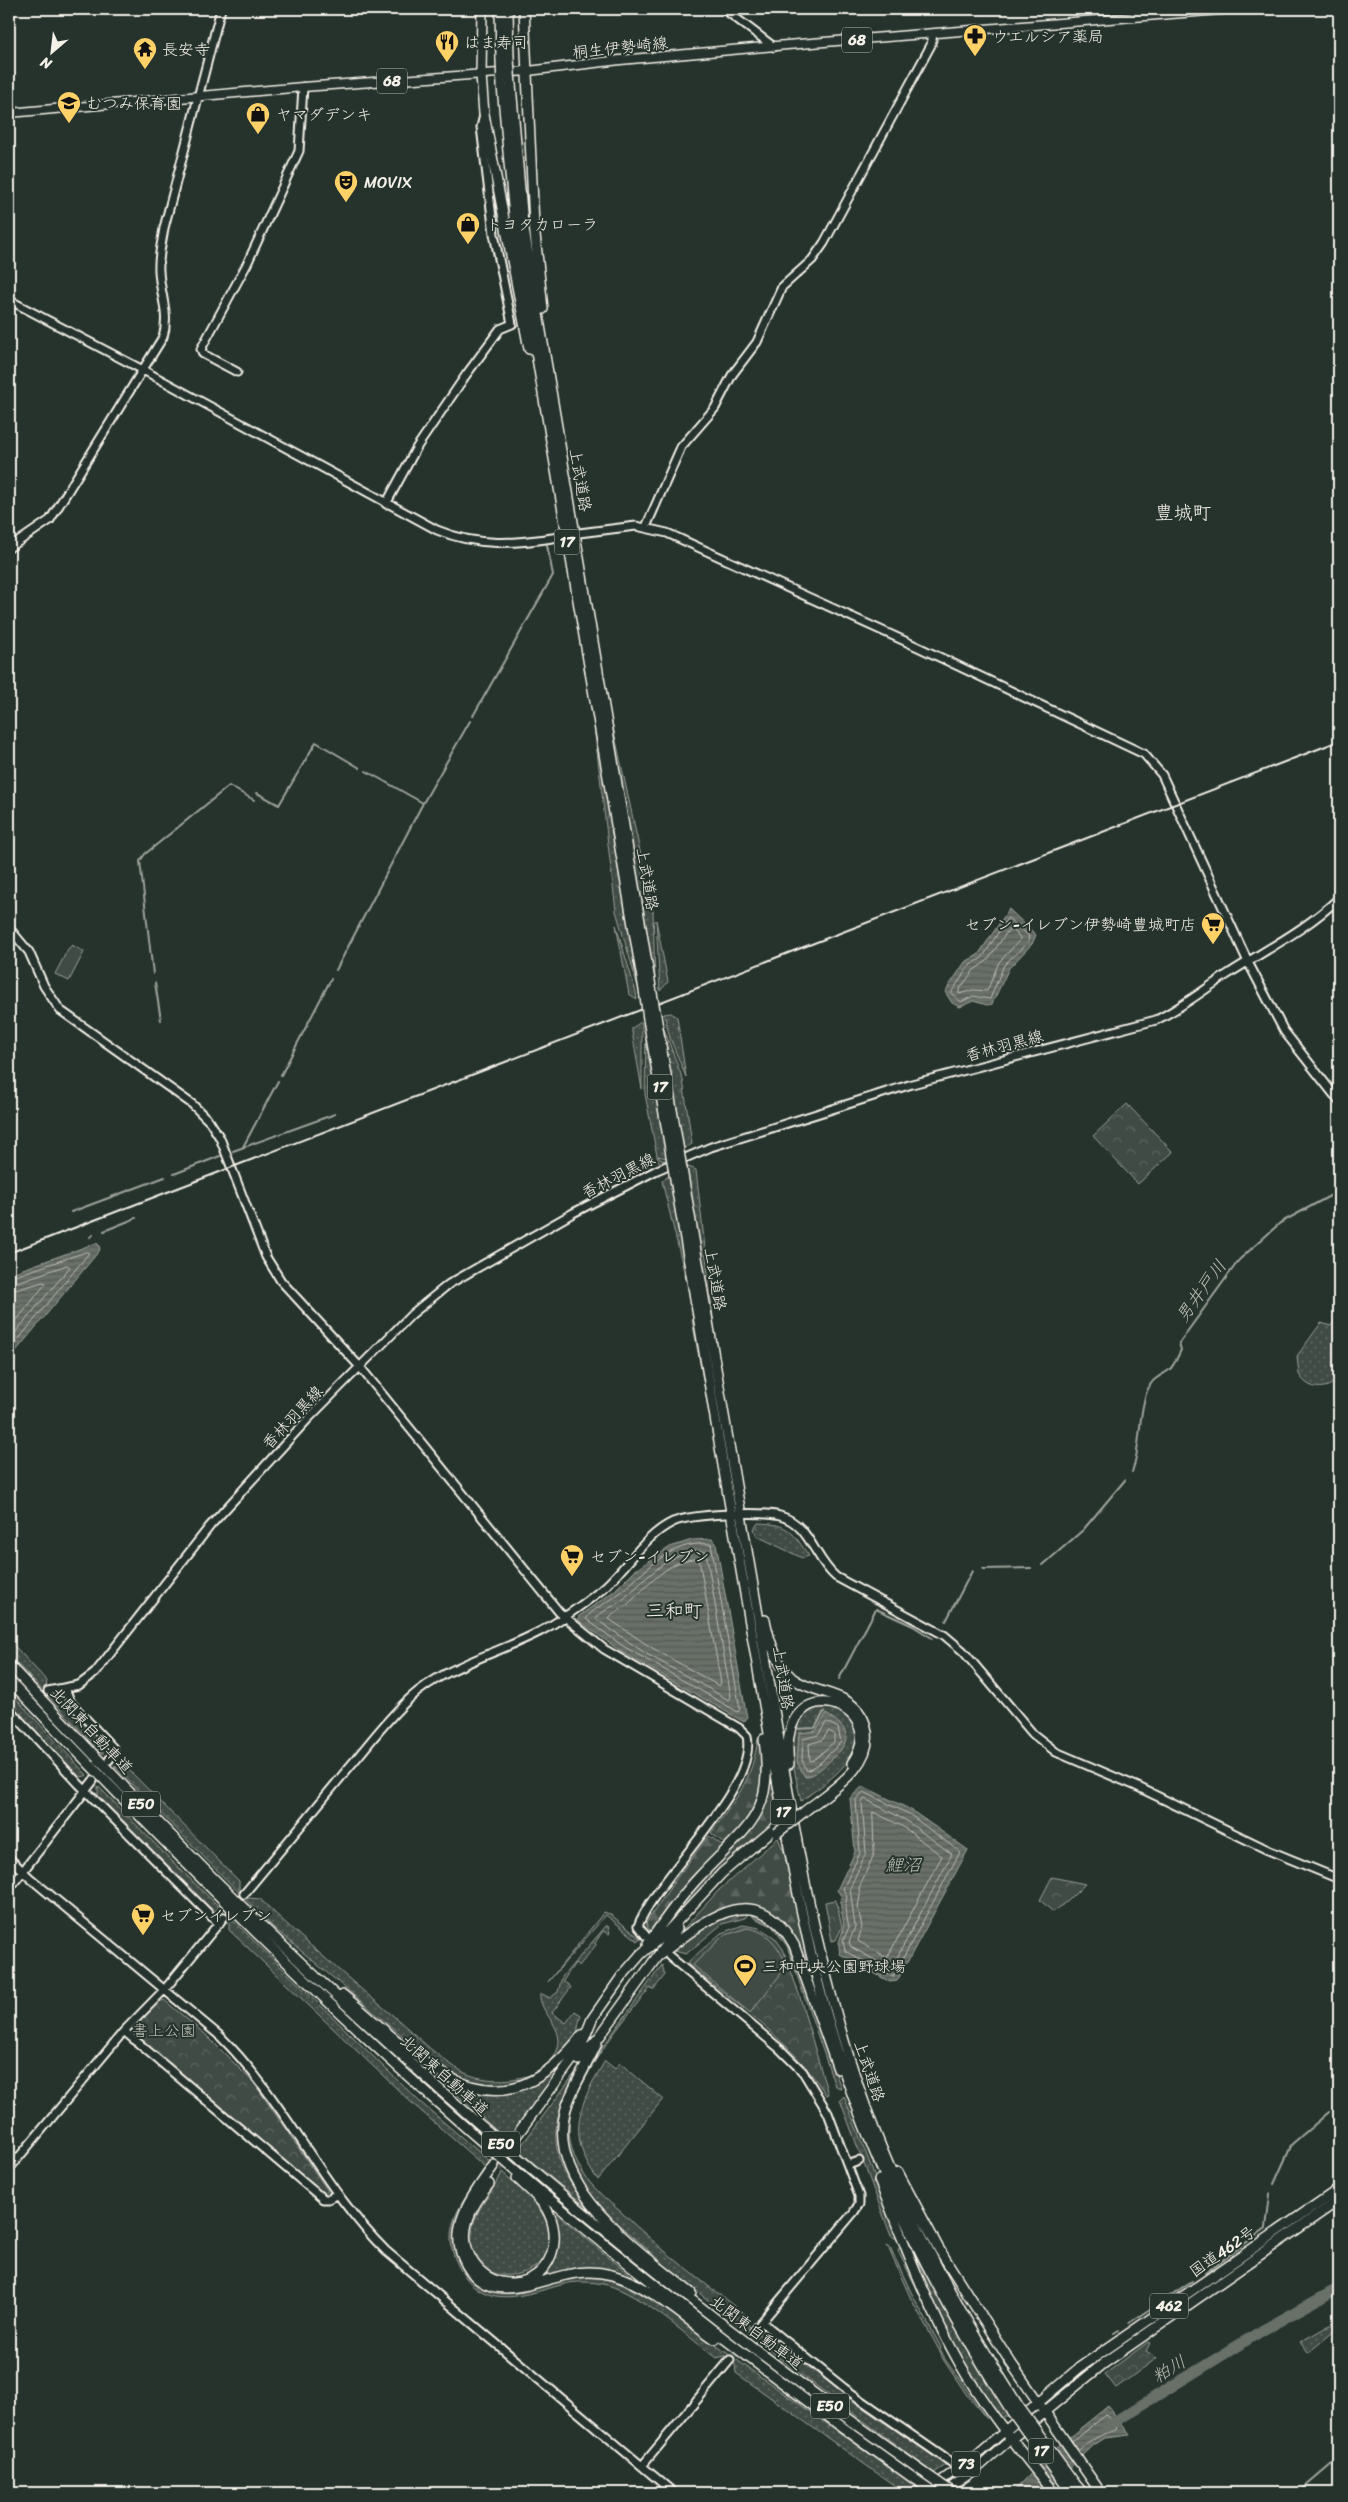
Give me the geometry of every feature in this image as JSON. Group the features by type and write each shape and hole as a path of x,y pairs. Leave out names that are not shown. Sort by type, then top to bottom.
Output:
{"highway":[{"path":"482,9 481,75 484,114 516,288 531,358 544,406"},
{"name":"上武道路","path":"500,9 505,59 515,228 544,406 675,1153 758,1673 810,1951 833,2036 860,2116 880,2168 936,2286 1016,2410 1073,2490 1083,2493"},
{"name":"上武道路","path":"505,59 508,9"},
{"path":"524,9 534,225 552,399"},
{"name":"上武道路","path":"506,86 523,224 648,995"},
{"name":"上武道路","path":"678,1171 742,1515 799,1853 824,1970 841,2032 873,2126 903,2200 928,2251 1016,2410"},
{"path":"641,1954 667,1932 728,1868 856,1768 866,1749 867,1730 862,1716 853,1706 835,1696 798,1682 782,1665 768,1634 761,1600 750,1567"},
{"name":"北関東自動車道","path":"9,1665 125,1788 278,1941 425,2077 525,2165 665,2281 850,2421 953,2493"},
{"path":"278,1941 447,2078 467,2086 502,2090 532,2081 558,2062 587,2028 617,1982 641,1954 689,1889 746,1831 760,1807 767,1772 758,1673"},
{"name":"北関東自動車道","path":"9,1680 205,1884 270,1948 430,2096 600,2241 796,2394 935,2493"},
{"path":"799,1853 796,1801 788,1756 788,1735 791,1724 801,1710 820,1702 836,1703 848,1710 856,1719 860,1730 860,1749 853,1761 842,1773 804,1808"},
{"path":"587,2028 580,2049 513,2145 584,2053 600,2036 672,1935 710,1893 777,1830"},
{"path":"657,1957 703,1922 730,1910 756,1911 778,1923 791,1940 798,1954 866,2145 940,2326 971,2383 1011,2439 1054,2493"},
{"path":"600,2036 572,2092 563,2121 563,2146 574,2177 587,2198 614,2226 736,2334"},
{"path":"430,2096 482,2148 538,2198 550,2218 555,2241 550,2259 538,2273 523,2281 512,2283 492,2279 483,2274 471,2260 465,2242 465,2232 470,2213 497,2167 464,2213 459,2232 460,2250 464,2259 480,2280 496,2287 514,2288 580,2272 612,2275 651,2294 796,2394"},
{"path":"860,2116 866,2145 880,2168"},
{"path":"873,2126 939,2248 1038,2402 1101,2493"},
{"name":"国道462号","path":"1005,2431 1078,2368 1339,2189"},
{"name":"国道462号","path":"1011,2439 1044,2410 1104,2364 1339,2200"}],"main road":[{"name":"桐生伊勢崎線","path":"9,113 198,95 481,75 620,60 1233,9"},
{"name":"73","path":"924,2493 957,2470 1005,2431"},
{"name":"73","path":"942,2493 977,2469 1011,2439"}],"street":[{"path":"9,548 50,520 165,331 165,302 158,259 221,9"},
{"path":"724,9 774,47"},
{"path":"646,527 681,447 715,408 732,374 757,342 782,287 812,260 824,243 931,45 933,34"},
{"path":"237,372 203,354 201,349 247,264 299,151 303,87"},
{"path":"386,504 417,447 466,375 500,329 512,324 494,234 481,127 484,114"},
{"path":"9,300 143,370 386,504 437,530 467,540 516,544 560,537"},
{"path":"579,533 624,526 646,527 742,566 1144,754 1162,775 1248,962 1287,1038 1339,1101"},
{"name":"香林羽黒線","path":"48,1691 83,1683 95,1673 210,1526 412,1314 449,1284 573,1214 688,1156 724,1142 912,1084 1156,1020 1175,1011 1325,912 1339,898"},
{"path":"9,928 29,952 44,986 60,1010 192,1104 210,1122 220,1138 270,1264 281,1281 360,1367 563,1617 612,1655 739,1728 747,1736 746,1754 737,1780 638,1926 646,1936"},
{"path":"244,1894 389,1720 410,1698 441,1677 539,1632 563,1617 608,1584 665,1526 680,1519 694,1516 732,1515 777,1515 795,1523 803,1530 825,1566 836,1577 941,1632 962,1651 1033,1734 1056,1752 1129,1783 1268,1850 1339,1880"},
{"path":"65,1688 71,1703 113,1748 114,1752 109,1760"},
{"path":"9,1709 85,1791 219,1924"},
{"path":"9,1889 94,1781"},
{"path":"9,1858 23,1872 220,2036 252,2069 338,2194 368,2233 396,2260 674,2493"},
{"path":"9,2168 124,2031 165,1989 224,1917"},
{"path":"670,1956 780,2049 801,2070 828,2113 859,2196 857,2207 754,2331"},
{"path":"124,2031 323,2199 328,2200 338,2194"},
{"path":"848,2165 859,2160"},
{"path":"762,2322 810,2362 952,2463 957,2470"},
{"path":"642,2466 730,2360"}],"green space":[{"path":"593,718 638,987 616,911"},
{"path":"611,723 653,911 655,979"},
{"path":"656,920 668,982 660,991"},
{"path":"616,925 636,992 637,999 629,994"},
{"path":"72,945 84,952 69,981 55,974"},
{"path":"671,1013 677,1017 686,1077 670,1038 664,1014"},
{"path":"641,1022 642,1089 632,1032 632,1028"},
{"path":"663,1026 683,1080 692,1144 683,1149"},
{"path":"646,1034 667,1158 658,1156 661,1160 667,1160 661,1163 658,1161 645,1094"},
{"path":"1127,1104 1173,1152 1138,1184 1093,1136"},
{"path":"686,1166 696,1170 716,1343"},
{"path":"670,1175 692,1304 662,1181"},
{"path":"694,1316 725,1500 692,1320"},
{"path":"1336,1318 1339,1319 1339,1379 1329,1386 1312,1386 1307,1384 1299,1374 1297,1356 1321,1323 1331,1326"},
{"path":"758,1523 777,1525 789,1531 809,1556 802,1558 757,1536 754,1529"},
{"path":"9,1640 47,1681 46,1688 51,1696 61,1697 102,1741 103,1754 9,1655"},
{"path":"9,1691 86,1776 80,1777 18,1712 12,1702"},
{"path":"819,1707 838,1710 846,1715 852,1723 856,1735 855,1747 850,1758 831,1778 801,1801 793,1761 794,1735 799,1724 807,1714"},
{"path":"758,1738 760,1738 762,1760 762,1789 749,1819 691,1880 673,1901 652,1931 649,1930 646,1923 678,1876 709,1836 722,1845 724,1843 711,1833 742,1789 752,1766"},
{"path":"122,1763 239,1881 239,1890 248,1898 260,1899 327,1960 447,2062 465,2073 476,2077 504,2080 531,2074 543,2068 530,2076 515,2082 500,2084 469,2080 437,2065 275,1929 114,1766"},
{"path":"770,1771 779,1818 772,1817 775,1822 717,1873 665,1929 663,1927 682,1900 749,1833 763,1803"},
{"path":"98,1786 180,1869 420,2102 492,2163 482,2174 463,2205 454,2227 455,2250 459,2261 472,2279 491,2291 512,2294 572,2278 599,2278 624,2285 669,2312 915,2486 909,2493 905,2493 736,2373 735,2364 725,2356 716,2358 649,2306 620,2290 602,2284 578,2282 510,2297 496,2296 483,2292 471,2283 460,2269 453,2254 452,2227 462,2203 485,2167 413,2104 229,1930 229,1920 200,1901 98,1796"},
{"path":"778,1838 784,1852 814,1990 789,1930 780,1922 750,1908 737,1906 726,1907 716,1911 675,1938 719,1890"},
{"path":"1052,1877 1085,1884 1068,1901 1053,1912 1040,1900"},
{"path":"836,1900 842,1927 836,1940 832,1941 825,1902"},
{"path":"604,1912 610,1914 641,1939 638,1941 606,1915 548,1982"},
{"path":"738,1913 748,1914 745,1918 722,1924 686,1954 674,1951 703,1928 720,1919"},
{"path":"752,1915 774,1926 787,1942 841,2088 835,2086 787,1946 772,1926 754,1918"},
{"path":"743,1925 760,1928 775,1938 783,1949 799,1994 828,2094 826,2095 813,2076 781,2041 689,1965 689,1961 721,1933"},
{"path":"606,1926 608,1926 610,1933 603,1931 595,1943 596,1945 579,1966 575,1963 563,1981 571,1987 552,2013 566,2023 575,2011 581,2015 578,2029 572,2041 543,2068 552,2059 558,2048 559,2040 540,2000 540,1993 550,1998 558,1992 562,1977"},
{"name":"三和中央公園野球場","path":"747,1928 767,1936 777,1946 787,1966 750,2013 693,1965 723,1936"},
{"path":"662,1965 665,1975 654,1989 650,1988 595,2061 602,2048"},
{"name":"書上公園","path":"164,2000 206,2035 254,2083 328,2191 324,2194 132,2034 131,2029 159,2002"},
{"path":"565,2061 507,2140 437,2077 471,2091 504,2093 536,2084"},
{"path":"595,2061 577,2095 585,2078"},
{"path":"605,2061 615,2069 620,2063 663,2099 598,2180 588,2164 582,2149 579,2120 588,2091"},
{"path":"578,2069 561,2107 556,2140 558,2156 564,2172 587,2207 518,2150"},
{"path":"577,2095 570,2117 570,2141 582,2171 600,2193 667,2253 747,2316 748,2325 762,2337 771,2338 857,2404 946,2465 934,2473 791,2367 673,2272 617,2223 585,2188 576,2174 568,2148 568,2119 571,2106"},
{"path":"844,2096 894,2226 942,2339 898,2251 900,2245 897,2239 891,2236 840,2100"},
{"path":"502,2172 540,2210 550,2238 546,2255 534,2268 518,2274 500,2275 485,2268 474,2255 472,2233 476,2216"},
{"path":"553,2211 639,2282 610,2272 588,2268 566,2271 537,2280 556,2257 558,2249 559,2232"},
{"path":"905,2233 949,2318 1009,2416 1004,2416 1001,2420 990,2406 947,2335"},
{"path":"887,2245 890,2247 911,2292 941,2347 940,2352 987,2419 966,2394 939,2353 911,2299"},
{"path":"1339,2320 1339,2327 1308,2353 1300,2342"},
{"path":"1148,2342 1150,2343 1146,2351 1157,2358 1116,2388 1105,2374"}],"water":[{"path":"1009,909 1036,935 1032,944 1009,968 992,1004 987,1005 973,1001 960,1007 952,1003 945,992 965,962 978,955"},
{"path":"96,1243 99,1245 100,1250 16,1351 11,1352 9,1350 9,1274"},
{"path":"712,1539 716,1543 747,1718 744,1722 620,1651 578,1620 579,1616 614,1591 635,1570 670,1547 692,1540"},
{"path":"826,1714 844,1729 846,1740 832,1759 816,1772 805,1777 797,1762 799,1733 816,1731"},
{"name":"鯉沼","path":"863,1786 911,1810 968,1850 897,1981 890,1982 840,1954 839,1949 843,1924 842,1897 837,1890 855,1852 850,1798"},
{"path":"1108,2406 1130,2435 1105,2438 1094,2445 1043,2493 1012,2493 1057,2447"}],"waterway":[{"path":"473,716 553,575 547,545"},
{"path":"336,970 423,803 470,721"},
{"path":"257,793 279,805 316,742 360,768"},
{"path":"366,771 423,803"},
{"path":"153,974 140,861 145,854 229,786 254,800"},
{"path":"281,1075 331,979"},
{"path":"155,983 161,1020"},
{"path":"243,1147 278,1081"},
{"path":"233,1151 335,1114"},
{"path":"174,1174 220,1156"},
{"path":"71,1212 165,1177"},
{"name":"男井戸川","path":"1132,1472 1137,1452 1142,1411 1149,1387 1154,1380 1173,1366 1181,1350 1179,1343 1239,1260 1280,1223 1339,1191"},
{"path":"104,1231 136,1218"},
{"name":"男井戸川","path":"1043,1565 1083,1530 1125,1480"},
{"name":"男井戸川","path":"983,1569 1031,1568"},
{"name":"男井戸川","path":"946,1621 972,1571"},
{"name":"男井戸川","path":"839,1679 876,1609 913,1626 932,1638"},
{"name":"男井戸川","path":"796,1729 815,1728 824,1712"},
{"path":"1274,2184 1292,2144 1329,2112"},
{"path":"1205,2273 1266,2228 1270,2194"},
{"path":"1129,2323 1192,2281"},
{"name":"粕川","path":"1106,2427 1263,2330 1339,2288"},
{"path":"1114,2333 1119,2330"},
{"path":"1298,2493 1339,2458"}],"tunnel":[{"path":"10,1697 48,1691"},
{"path":"499,2169 515,2147"},
{"path":"730,2360 754,2331"}],"railway":[{"path":"9,1253 1339,741"}],"place":[{"name":"ウエルシア薬局","path":"975,57"},
{"name":"はま寿司","path":"447,63"},
{"name":"長安寺","path":"145,70"},
{"name":"むつみ保育園","path":"69,124"},
{"name":"ヤマダデンキ","path":"258,135"},
{"name":"MOVIX","path":"346,203"},
{"name":"トヨタカローラ","path":"468,245"},
{"name":"セブン-イレブン伊勢崎豊城町店","path":"1213,945"},
{"name":"セブン-イレブン","path":"572,1577"},
{"name":"セブンイレブン","path":"143,1936"},
{"name":"三和中央公園野球場","path":"745,1987"}],"district":[{"name":"豊城町","path":"1183,512"},
{"name":"三和町","path":"674,1610"}]}
